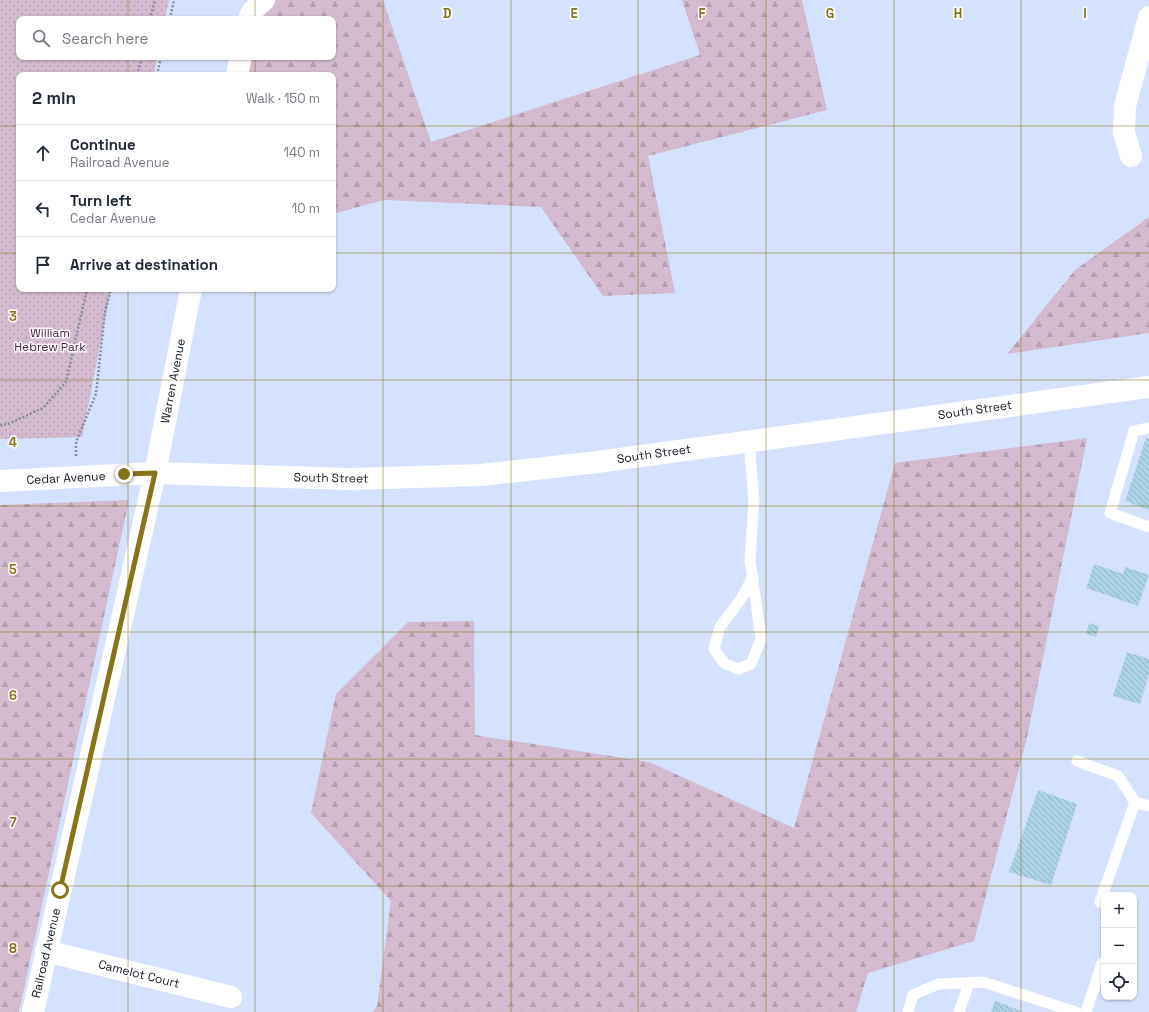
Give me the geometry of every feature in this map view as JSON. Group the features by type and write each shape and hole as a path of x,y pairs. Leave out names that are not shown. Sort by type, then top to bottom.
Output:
{"street":[{"path":"250,16 259,3 264,0"},
{"path":"1131,156 1124,133 1125,106 1149,16"},
{"path":"238,72 240,60"},
{"name":"Warren Avenue","path":"155,473 191,292"},
{"name":"South Street","path":"155,473 349,479 482,475 597,462 1149,387"},
{"name":"Cedar Avenue","path":"0,481 155,473"},
{"name":"Railroad Avenue","path":"33,1012 155,473"},
{"name":"Camelot Court","path":"46,951 231,997"}],"lane":[{"path":"1149,428 1134,431 1110,513 1149,527"},
{"path":"749,441 754,500 750,560 753,577 761,639 751,664 738,669 724,663 714,649 720,627 741,599 753,577"},
{"path":"1077,761 1118,776 1135,802 1149,806"},
{"path":"1100,902 1135,802"},
{"path":"1086,1012 1102,964"},
{"path":"908,1012 913,995 938,984 983,982 1076,1012"},
{"path":"959,1012 969,983"}],"path":[{"path":"151,16 155,0"},
{"path":"171,16 174,0"},
{"path":"138,72 141,60"},
{"path":"158,72 160,60"},
{"path":"0,425 8,424 43,408 66,382 86,292"},
{"path":"76,459 76,442 96,394 109,292"}],"green space":[{"name":"William Hebrew Park","path":"0,0 169,0 166,16 16,16 16,60 156,60 154,72 16,72 16,292 110,292 82,437 0,439"},
{"path":"246,0 383,0 431,142 700,55 682,0 802,0 827,110 648,156 675,293 603,296 541,207 384,200 336,213 336,72 230,72 232,60 336,60 336,16 243,16"},
{"path":"1149,217 1149,333 1007,354 1075,270"},
{"path":"1087,438 1027,738 974,941 868,973 856,1012 373,1012 377,1006 391,901 311,813 336,694 408,622 474,621 475,735 649,762 794,828 895,463"},
{"path":"129,500 19,1012 0,1012 0,505"}],"building":[{"path":"1146,438 1149,439 1149,510 1125,501"},
{"path":"1094,564 1123,574 1125,567 1149,575 1138,606 1086,588"},
{"path":"1089,623 1099,626 1096,637 1086,634"},
{"path":"1127,652 1149,659 1149,674 1140,704 1113,696"},
{"path":"1038,790 1077,804 1051,885 1009,872"},
{"path":"995,1001 1024,1012 991,1012"}],"route":[{"path":"60,890 155,473 124,474"}]}
